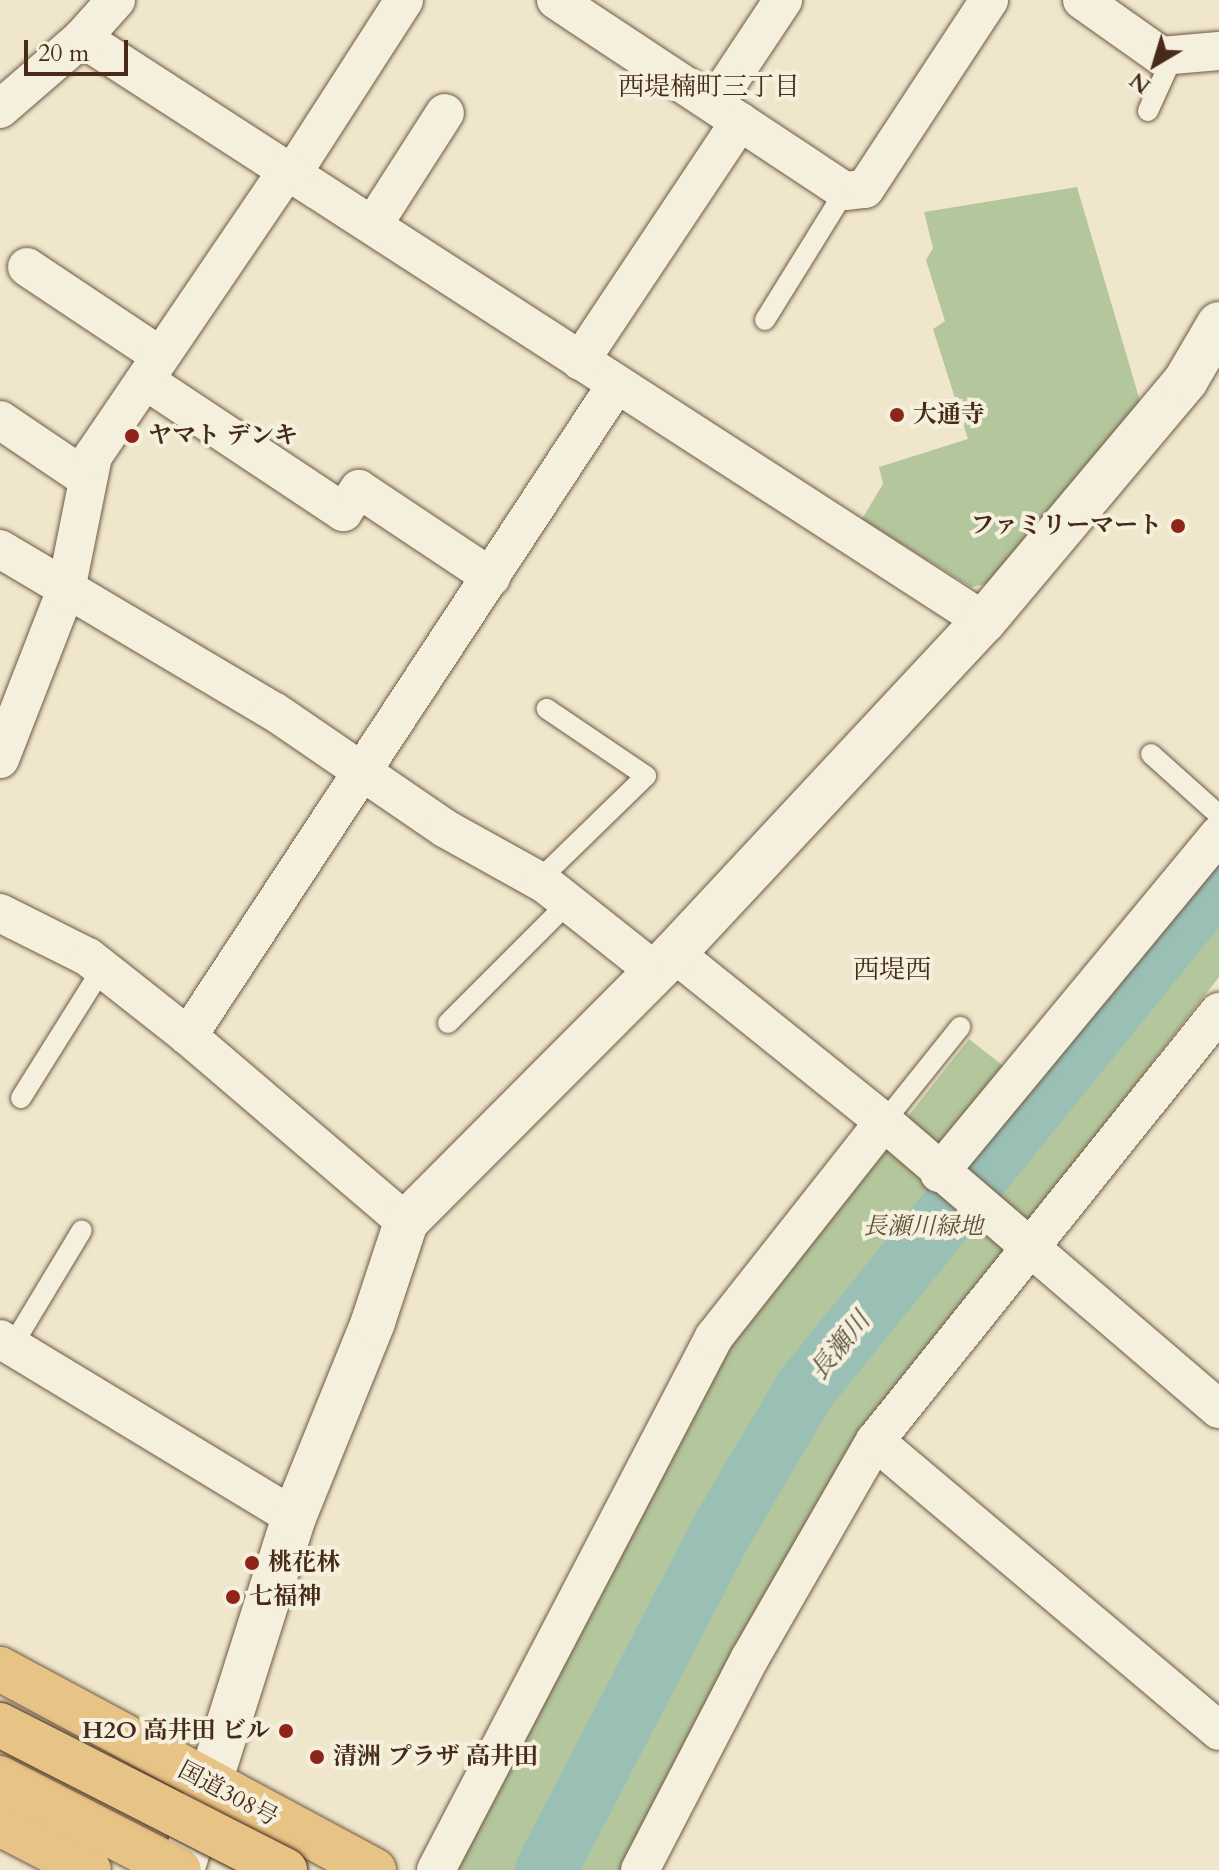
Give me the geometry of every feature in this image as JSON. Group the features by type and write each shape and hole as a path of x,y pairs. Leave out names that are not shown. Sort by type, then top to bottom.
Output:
{"highway":[{"name":"国道308号","path":"0,1669 208,1785 374,1870"},
{"path":"0,1725 285,1870"},
{"path":"0,1778 180,1870"},
{"path":"0,1824 89,1870"}],"street":[{"path":"0,109 82,38 116,0"},
{"path":"0,759 66,590 86,478 93,456 292,170 404,0"},
{"path":"556,0 845,191 865,189 989,0"},
{"path":"580,361 727,112 783,0"},
{"path":"1082,0 1124,12 1161,56 1219,51"},
{"path":"82,38 292,170 616,385 984,621"},
{"path":"373,225 445,113"},
{"path":"27,267 152,368 343,512 359,489 491,577"},
{"path":"180,1870 294,1517 373,1322 406,1222 665,962 984,621 1186,380 1219,324"},
{"path":"188,1036 616,385"},
{"path":"0,420 86,478"},
{"path":"0,549 275,712 446,829 539,880 665,962 884,1122 952,1184 1219,1409"},
{"path":"952,1184 1219,835"},
{"path":"0,913 102,969 188,1036 406,1222"},
{"path":"640,1870 750,1658 875,1441 1219,1012"},
{"path":"436,1870 714,1337 884,1122"},
{"path":"6,1343 294,1517"},
{"path":"875,1441 1219,1731"}],"lane":[{"path":"1148,111 1174,54"},
{"path":"765,320 845,191"},
{"path":"539,880 646,776 547,709"},
{"path":"1151,754 1219,815"},
{"path":"448,1023 569,902"},
{"path":"21,1098 102,969"},
{"path":"884,1122 960,1027"},
{"path":"6,1343 82,1230"}],"green space":[{"path":"1077,187 1140,401 988,584 971,587 862,519 883,484 879,467 968,439 933,329 945,321 926,260 933,248 924,212"},
{"name":"長瀬川緑地","path":"1219,862 1219,977 864,1432 629,1870 451,1870 733,1338 969,1039 1025,1083"}],"waterway":[{"name":"長瀬川","path":"546,1870 724,1527 806,1388 1219,878"}],"place":[{"name":"大通寺","path":"897,415"},
{"name":"ヤマト デンキ","path":"132,436"},
{"name":"ファミリーマート","path":"1178,526"},
{"name":"桃花林","path":"252,1563"},
{"name":"七福神","path":"233,1597"},
{"name":"H2O 高井田 ビル","path":"286,1731"},
{"name":"清洲 プラザ 高井田","path":"317,1757"}],"district":[{"name":"西堤楠町三丁目","path":"709,87"},
{"name":"西堤西","path":"892,970"}]}
